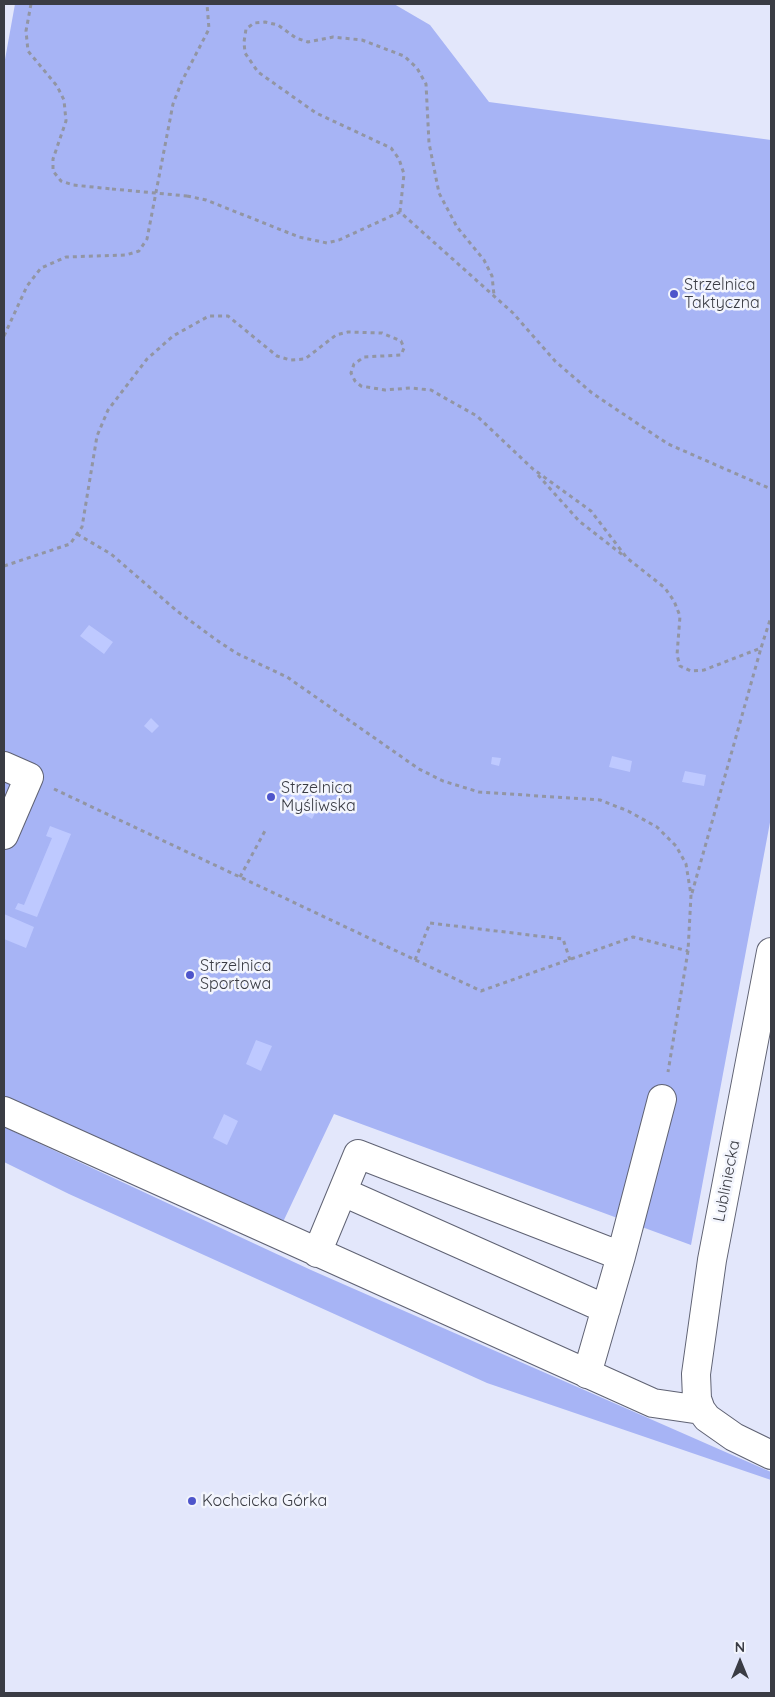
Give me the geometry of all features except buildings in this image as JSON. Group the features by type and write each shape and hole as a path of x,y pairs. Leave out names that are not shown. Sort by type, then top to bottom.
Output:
{"street":[{"path":"4,766 29,777 4,835"},
{"name":"Lubliniecka","path":"701,1410 696,1388 697,1354 726,1183 771,952"},
{"path":"587,1374 662,1099"},
{"path":"4,1111 653,1403 701,1410 715,1426 771,1455"},
{"path":"317,1253 358,1154 620,1256"},
{"path":"343,1192 606,1310"}],"path":[{"path":"31,4 26,31 28,51 57,86 64,100 66,121 53,158 53,171 61,181 73,185 187,196 206,200 314,242 327,243 339,240 400,212"},
{"path":"4,336 27,286 41,268 66,257 126,255 138,251 147,239 173,104 182,81 209,30 207,4"},
{"path":"400,212 404,174 399,158 391,148 316,113 258,72 245,53 244,42 246,30 254,23 265,22 278,26 296,38 308,42 333,37 362,40 404,56 417,68 426,84 429,143 439,193 457,226 484,260 492,276 494,296"},
{"path":"400,212 494,296 555,361 592,393 624,417 668,444 771,489"},
{"path":"4,566 54,551 70,544 82,527 97,436 108,410 147,359 173,336 210,316 228,316 277,356 290,360 305,359 336,335 348,332 382,333 393,336 401,341 404,348 401,355 364,357 354,364 351,373 355,381 361,386 385,390 410,388 431,390 477,416 533,469 579,521 665,588 674,601 680,616 677,655 680,666 691,671 704,670 761,648"},
{"path":"533,469 591,511 627,558"},
{"path":"77,534 111,554 177,611 215,639 236,653 287,677 419,770 443,781 479,792 600,800 628,811 657,827 676,846 686,864 691,894 688,951 662,1099"},
{"path":"691,894 771,617"},
{"path":"29,777 481,991 633,937 688,951"},
{"path":"240,877 266,829"},
{"path":"415,960 430,923 563,939 570,960"}],"shaded area":[{"path":"15,4 394,4 430,25 489,102 771,140 771,817 691,1245 334,1114 283,1222 4,1097 4,65"},
{"path":"4,1127 311,1270 771,1472 771,1480 487,1383 69,1194 4,1162"}],"place":[{"name":"Strzelnica Taktyczna","path":"674,294"},
{"name":"Strzelnica Myśliwska","path":"271,797"},
{"name":"Strzelnica Sportowa","path":"190,975"},
{"name":"Kochcicka Górka","path":"192,1501"}]}
